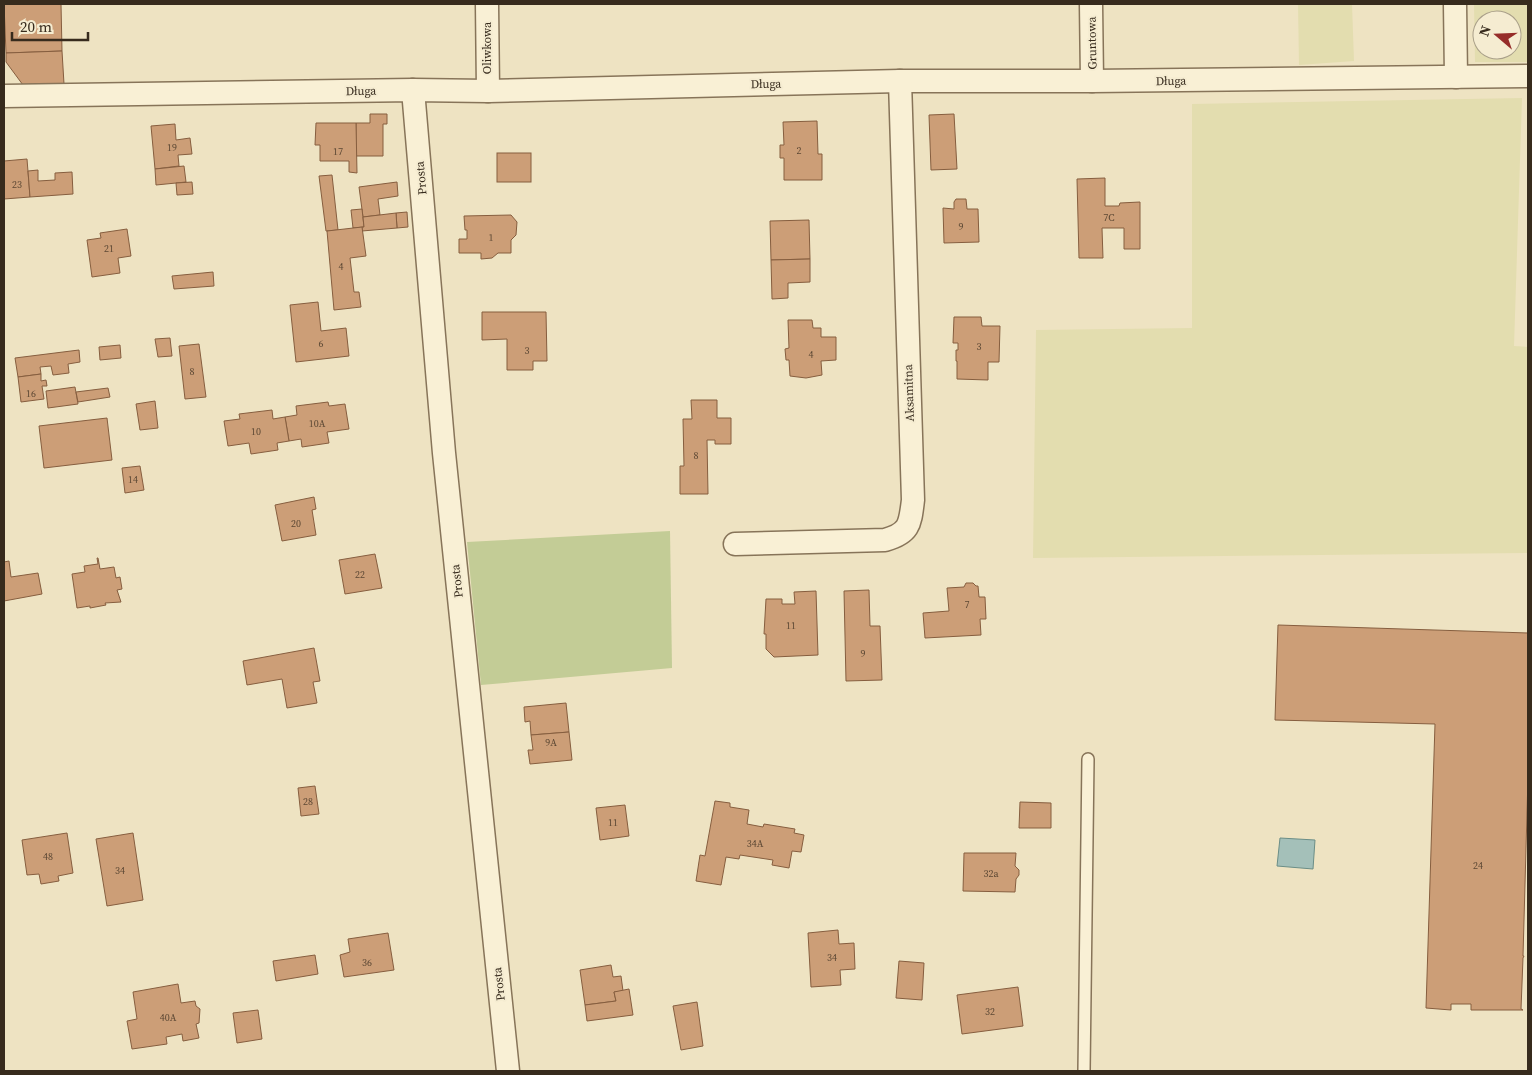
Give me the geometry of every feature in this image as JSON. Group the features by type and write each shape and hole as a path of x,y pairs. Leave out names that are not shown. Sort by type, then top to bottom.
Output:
{"street":[{"name":"Oliwkowa","path":"487,4 488,91"},
{"name":"Gruntowa","path":"1091,4 1092,82"},
{"path":"1455,4 1456,77"},
{"name":"Długa","path":"4,96 413,90 488,91 900,81 1092,82 1528,76"},
{"name":"Aksamitna","path":"735,544 885,540 898,537 907,526 910,518 913,500 900,81"},
{"name":"Prosta","path":"413,90 444,453 508,1071"}],"lane":[{"path":"1084,1071 1088,759"}],"shaded area":[{"path":"1298,4 1352,4 1354,61 1299,65"},
{"path":"1474,4 1528,4 1528,62 1475,62 1475,60 1522,60 1522,10 1474,10"},
{"path":"1522,98 1514,346 1528,347 1528,553 1033,558 1036,330 1192,328 1192,104"}],"green space":[{"path":"670,531 672,668 481,685 467,542"}],"water":[{"path":"1280,838 1315,840 1313,869 1277,866"}],"building":[{"path":"4,4 61,4 62,51 6,53"},
{"path":"62,51 64,84 23,85 6,62 6,53"},
{"path":"370,114 387,114 387,124 383,124 383,156 356,156 356,123 370,123"},
{"path":"954,114 957,169 931,170 929,115"},
{"path":"817,121 818,154 822,154 822,180 784,180 784,158 780,158 780,145 784,145 783,122"},
{"path":"316,123 356,123 357,173 349,172 349,161 320,161 320,145 315,145"},
{"path":"175,124 176,140 190,138 192,154 178,155 179,166 155,169 151,126"},
{"path":"497,153 531,153 531,182 497,182"},
{"path":"27,159 30,197 4,199 4,161"},
{"path":"184,166 186,182 156,185 155,169"},
{"path":"38,170 38,181 55,180 55,173 72,172 73,194 30,197 28,171"},
{"path":"332,175 338,230 326,231 319,176"},
{"path":"1105,178 1105,206 1119,206 1120,203 1140,202 1140,249 1124,249 1124,228 1102,228 1103,258 1079,258 1077,179"},
{"path":"192,182 193,194 177,195 176,183"},
{"path":"397,182 398,196 378,199 380,215 363,217 359,187"},
{"path":"956,199 966,199 967,209 978,209 979,242 944,243 943,208 954,209"},
{"path":"362,209 364,227 353,228 351,210"},
{"path":"407,212 408,227 397,228 396,213"},
{"path":"396,213 397,228 362,231 362,227 364,227 363,217"},
{"path":"511,215 517,222 516,235 511,240 511,253 498,253 492,258 481,259 481,253 459,253 459,239 467,239 464,216"},
{"path":"809,220 810,259 771,260 770,221"},
{"path":"362,227 366,256 350,258 354,292 359,292 361,307 334,310 327,231"},
{"path":"127,229 131,256 118,258 120,273 92,277 87,240 101,238 100,233"},
{"path":"810,259 810,282 788,283 788,298 772,299 771,260"},
{"path":"213,272 214,286 174,289 172,276"},
{"path":"318,302 321,331 346,328 349,356 296,362 290,305"},
{"path":"482,312 546,312 547,361 533,361 533,370 507,370 507,339 482,340"},
{"path":"954,317 981,317 982,326 1000,326 999,362 988,362 988,380 957,379 956,350 958,350 958,343 953,343"},
{"path":"788,320 812,320 813,328 821,328 821,337 836,337 836,360 821,361 822,375 806,378 790,376 789,360 786,360 785,349 789,348"},
{"path":"170,338 172,356 158,357 155,339"},
{"path":"199,344 206,397 185,399 179,346"},
{"path":"120,345 121,358 100,360 99,347"},
{"path":"79,350 80,362 68,364 69,373 53,375 51,366 40,367 41,374 18,377 15,358"},
{"path":"41,374 41,381 46,380 47,386 42,386 44,399 21,402 18,377"},
{"path":"75,387 78,404 48,408 46,391"},
{"path":"108,388 110,397 78,402 76,392"},
{"path":"691,400 717,400 717,418 731,418 731,444 715,444 715,440 707,440 708,494 680,494 680,466 684,466 683,419 692,419"},
{"path":"155,401 158,428 140,430 136,404"},
{"path":"328,402 329,406 345,404 349,429 327,432 329,443 302,447 301,439 289,441 285,417 297,415 296,406"},
{"path":"272,410 273,419 285,417 289,441 277,443 278,450 251,454 249,443 228,446 224,421 240,419 239,414"},
{"path":"107,418 112,460 44,468 39,426"},
{"path":"140,466 144,490 125,493 122,468"},
{"path":"314,497 316,509 312,510 316,535 282,541 275,505"},
{"path":"375,554 382,588 345,594 339,560"},
{"path":"97,558 100,569 114,567 116,578 120,577 122,589 117,590 121,602 105,603 106,605 90,608 90,606 77,608 72,574 85,572 84,566 98,564"},
{"path":"9,561 11,577 38,573 42,594 4,601 4,562"},
{"path":"966,583 973,583 978,586 979,597 985,597 986,619 980,619 981,635 925,638 923,613 949,611 947,588 964,587"},
{"path":"869,590 870,626 880,626 882,680 846,681 844,591"},
{"path":"816,591 818,655 774,657 766,649 766,634 764,634 766,599 782,599 782,604 795,604 794,592"},
{"path":"1278,625 1528,633 1528,777 1521,1009 1523,1010 1471,1010 1471,1004 1451,1004 1451,1010 1426,1008 1435,724 1275,720"},
{"path":"314,648 320,681 313,682 317,703 287,708 282,679 247,685 243,661"},
{"path":"566,703 569,732 531,735 530,721 525,722 524,707"},
{"path":"569,732 572,760 530,764 528,750 533,750 531,735"},
{"path":"315,786 319,814 301,816 298,788"},
{"path":"715,801 730,803 730,807 749,810 747,824 763,827 764,824 795,829 794,833 804,835 801,852 792,851 789,868 772,865 773,860 740,855 739,859 726,857 721,885 696,881 700,855 705,856"},
{"path":"1020,802 1051,803 1051,828 1019,828"},
{"path":"625,805 629,836 600,840 596,808"},
{"path":"67,833 73,873 58,876 59,881 41,884 39,874 27,875 22,840"},
{"path":"133,833 143,900 107,906 96,839"},
{"path":"964,853 1016,853 1015,866 1019,870 1019,875 1016,879 1015,892 963,891"},
{"path":"838,930 839,944 854,943 855,969 840,970 841,985 811,987 808,933"},
{"path":"388,933 394,970 344,977 340,955 350,952 348,939"},
{"path":"315,955 318,974 276,981 273,961"},
{"path":"899,961 924,963 922,1000 896,998"},
{"path":"611,965 613,977 621,976 623,991 614,992 616,1001 585,1005 580,970"},
{"path":"178,984 181,1003 195,1001 196,1006 200,1009 199,1023 196,1024 199,1038 183,1041 182,1034 166,1037 167,1044 132,1049 127,1021 137,1019 133,992"},
{"path":"1018,987 1023,1026 962,1034 957,995"},
{"path":"629,989 633,1015 587,1021 585,1005 616,1001 614,992"},
{"path":"697,1002 703,1046 681,1050 673,1006"},
{"path":"258,1010 262,1039 237,1043 233,1013"}]}
